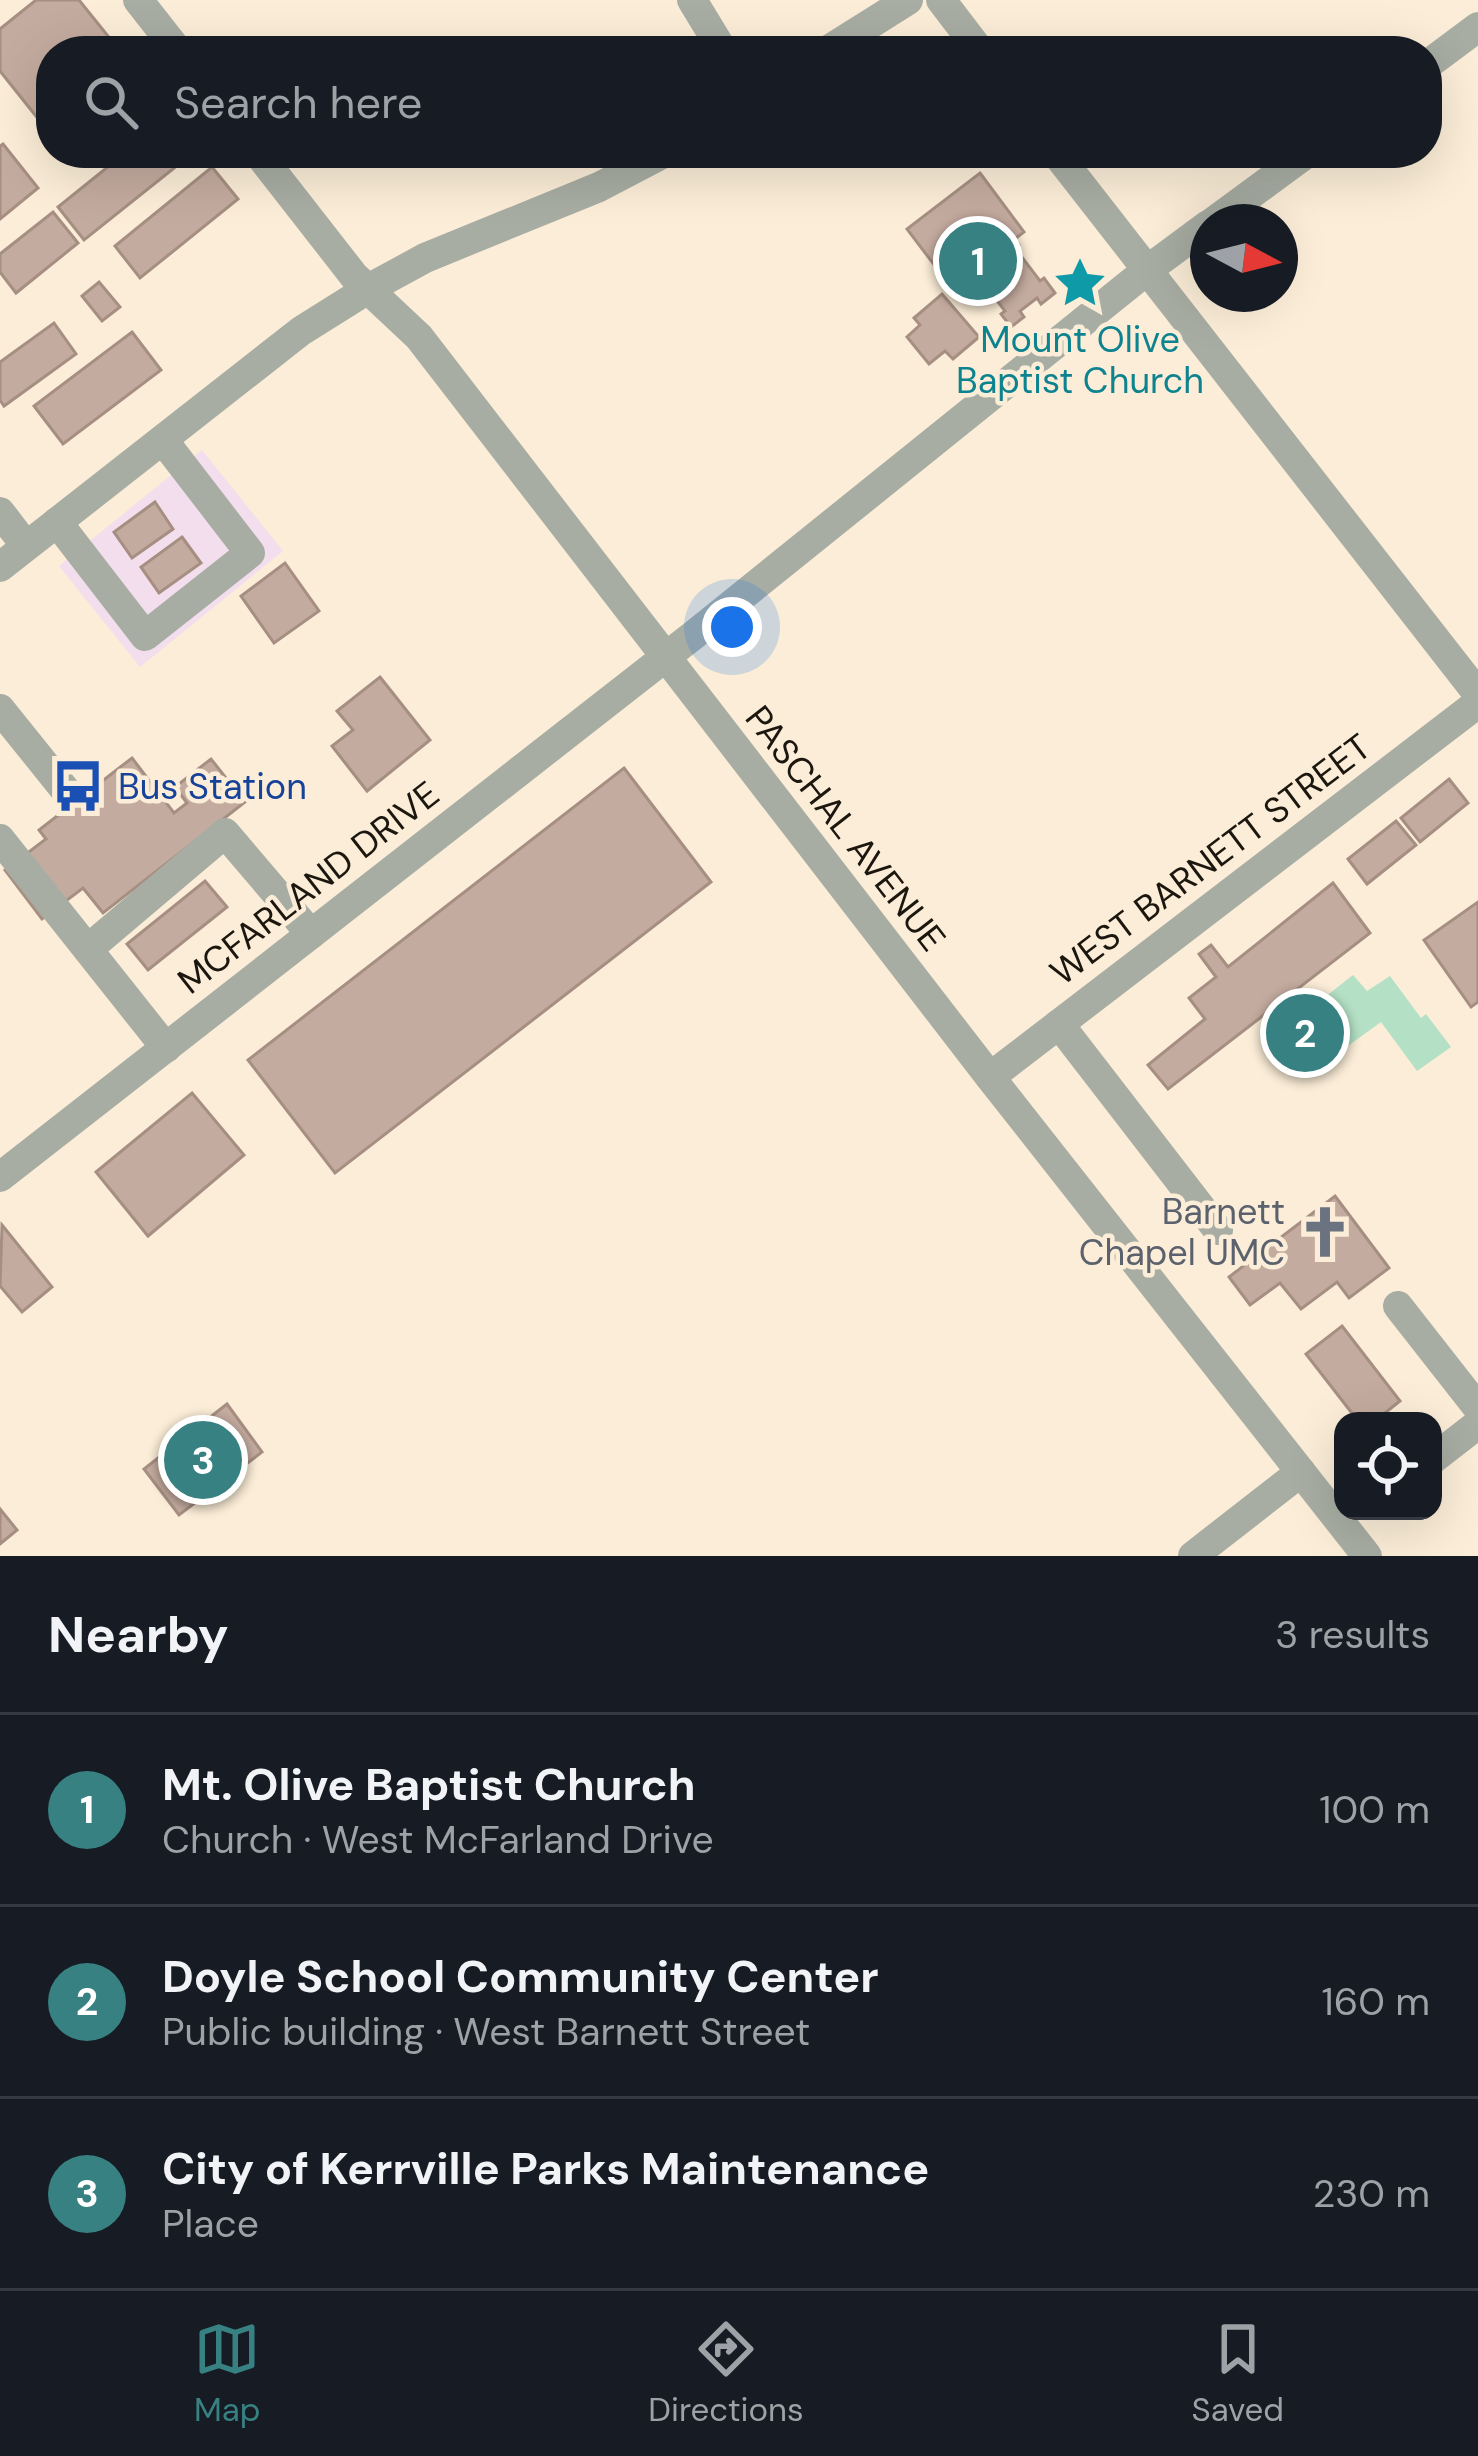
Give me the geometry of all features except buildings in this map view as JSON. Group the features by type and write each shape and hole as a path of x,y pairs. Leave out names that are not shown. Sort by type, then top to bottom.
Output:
{"street":[{"path":"138,0 166,36"},
{"path":"692,0 714,36"},
{"path":"851,36 908,0"},
{"path":"941,0 969,36"},
{"path":"1442,54 1478,27"},
{"name":"PASCHAL AVENUE","path":"270,168 353,276 419,337 990,1077 1301,1472 1334,1501"},
{"path":"0,567 301,331 368,289 447,249 635,168"},
{"path":"1067,168 1478,698"},
{"name":"MCFARLAND DRIVE","path":"1237,204 1287,168"},
{"name":"MCFARLAND DRIVE","path":"0,1177 665,658 1190,238"},
{"path":"57,522 145,636 250,553 163,440"},
{"path":"0,512 26,546"},
{"name":"WEST BARNETT STREET","path":"990,1077 1478,698"},
{"path":"0,709 66,791"},
{"path":"88,950 225,833 311,934"},
{"path":"0,839 166,1048"},
{"path":"1059,1024 1218,1230"},
{"path":"1397,1306 1478,1408"},
{"path":"1442,1452 1478,1424"},
{"path":"1193,1556 1301,1472"},
{"name":"PASCHAL AVENUE","path":"1355,1520 1367,1556"}],"shaded area":[{"path":"202,450 283,551 140,667 59,566"}],"green space":[{"path":"1353,975 1367,991 1390,976 1421,1018 1426,1014 1451,1047 1417,1071 1381,1022 1334,1056 1302,1015"}],"place":[{"name":"Mt. Olive Baptist Church","path":"978,261"},
{"name":"Mount Olive Baptist Church","path":"1080,283"},
{"name":"Bus Station","path":"78,786"},
{"name":"Doyle School Community Center","path":"1305,1033"},
{"name":"Barnett Chapel UMC","path":"1325,1232"},
{"name":"City of Kerrville Parks Maintenance","path":"203,1460"}]}
